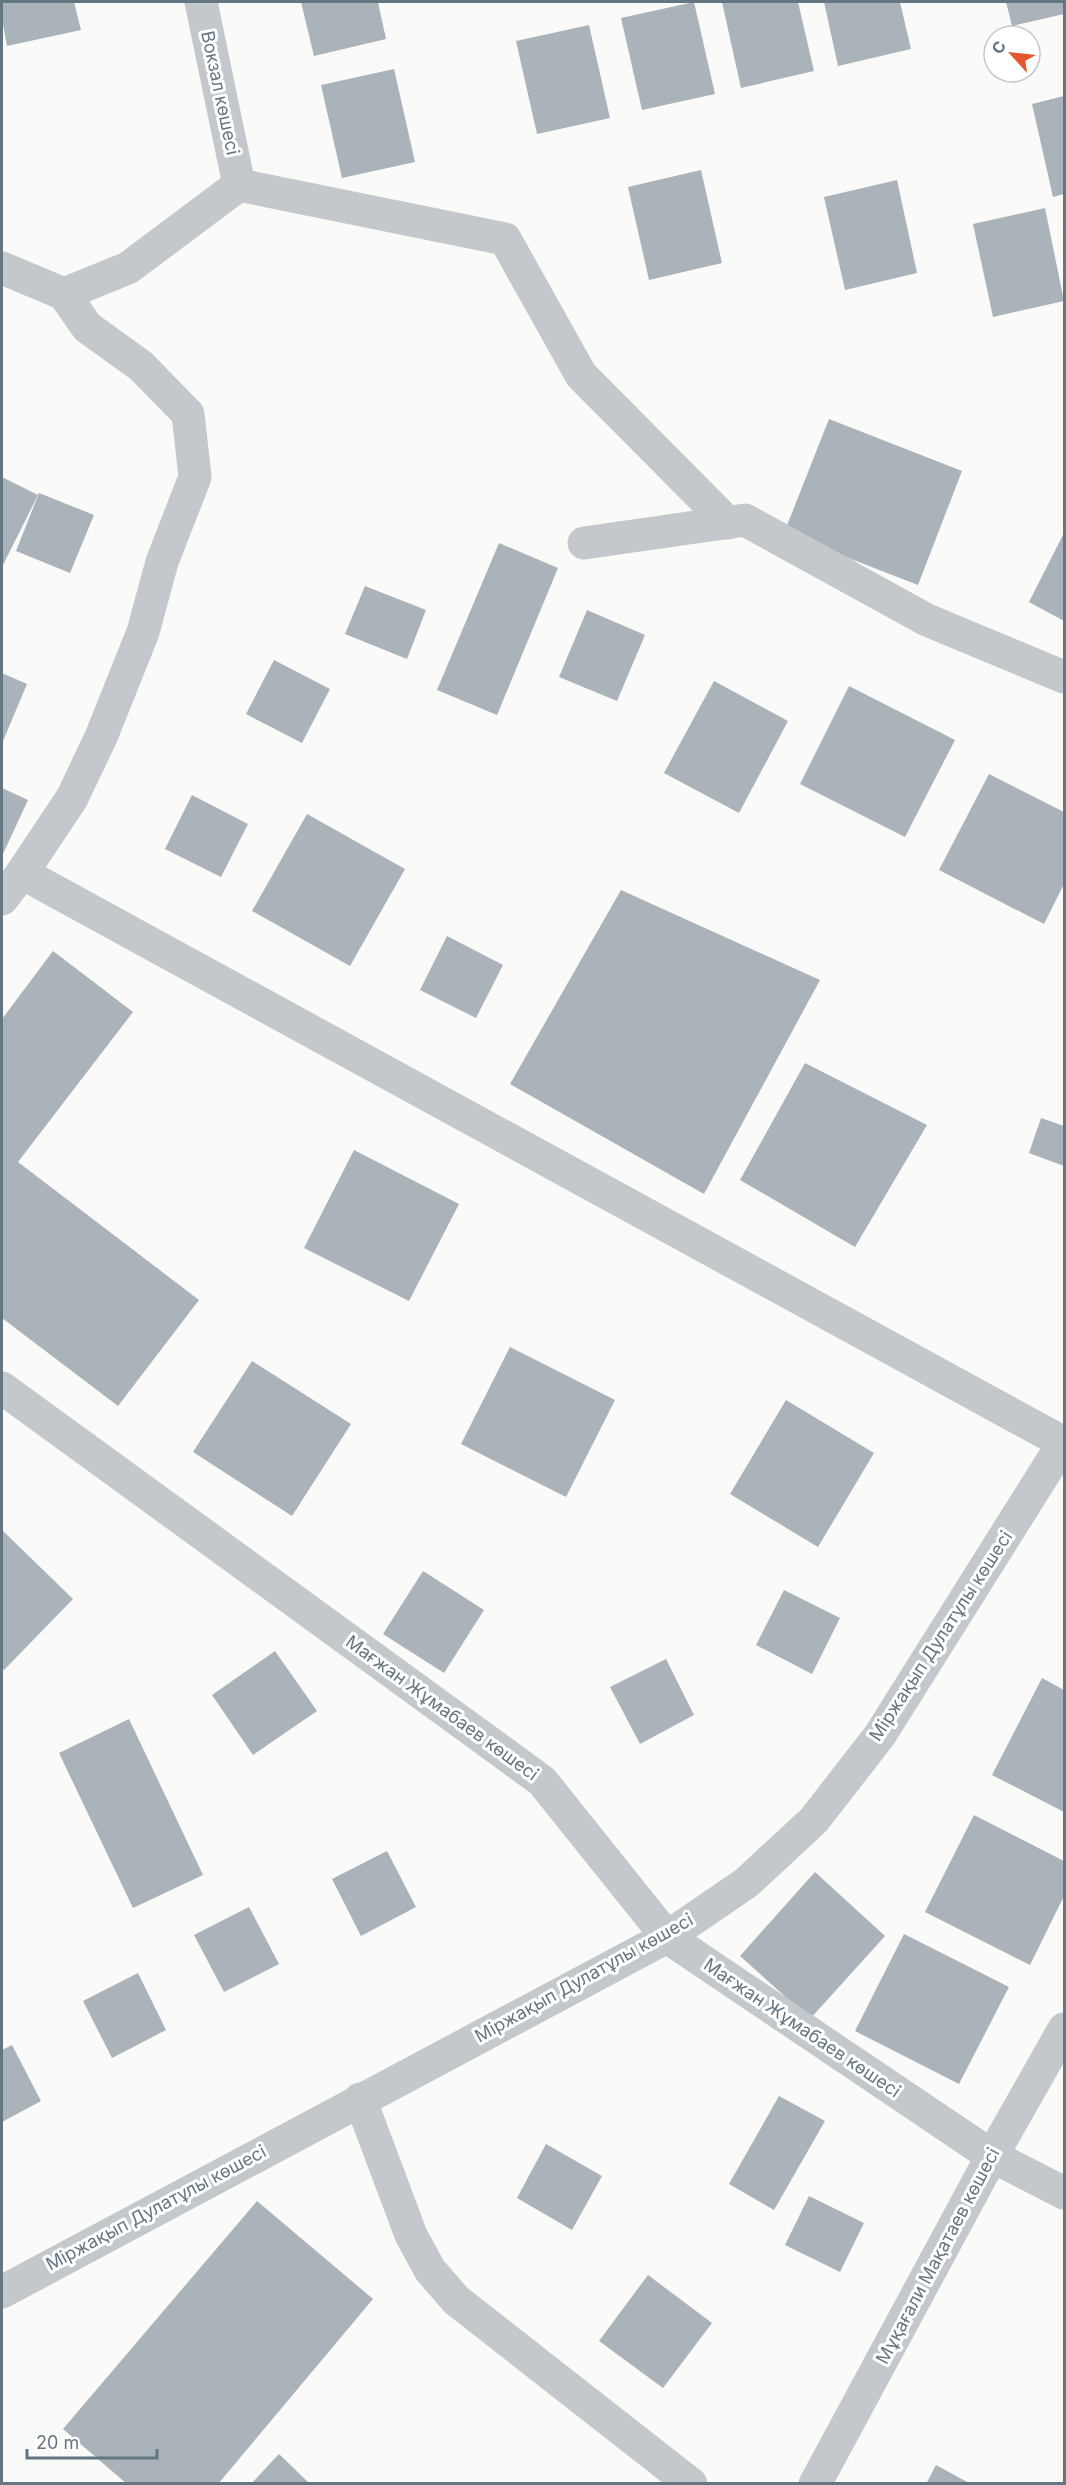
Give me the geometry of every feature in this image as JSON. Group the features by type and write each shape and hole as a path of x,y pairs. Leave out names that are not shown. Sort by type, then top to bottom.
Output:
{"street":[{"name":"Вокзал көшесі","path":"201,2 239,185"},
{"path":"64,294 128,268 239,185 505,239 581,375 728,523"},
{"path":"2,268 64,294 87,327 141,366 188,414 195,477 162,562 143,632 101,737 72,798 2,899"},
{"path":"584,543 745,520 927,620 1065,676"},
{"path":"22,873 1064,1443"},
{"name":"Мағжан Жұмабаев көшесі","path":"2,1388 542,1781 667,1937 992,2156 1065,2193"},
{"name":"Міржақып Дулатұлы көшесі","path":"2,2292 667,1937 746,1882 814,1820 880,1735 1064,1443"},
{"name":"Мұқағали Мақатаев көшесі","path":"815,2484 992,2156 1065,2029"},
{"path":"360,2099 411,2235 430,2270 456,2300 690,2484"}],"building":[{"path":"2,2 74,2 81,30 7,46 2,19"},
{"path":"301,2 378,2 386,39 314,56"},
{"path":"694,2 715,94 642,110 621,18"},
{"path":"722,2 798,2 814,71 741,88"},
{"path":"824,2 900,2 911,49 838,66"},
{"path":"1006,2 1064,2 1064,14 1012,24"},
{"path":"589,25 610,118 537,134 516,41"},
{"path":"394,69 415,162 342,178 321,85"},
{"path":"1064,96 1064,194 1053,197 1032,104"},
{"path":"701,170 722,263 649,280 628,187"},
{"path":"897,180 917,273 845,290 824,197"},
{"path":"1045,208 1064,301 993,317 973,224"},
{"path":"829,419 962,471 918,585 784,533"},
{"path":"2,477 38,495 2,567"},
{"path":"39,493 94,515 70,573 16,551"},
{"path":"1064,533 1064,621 1029,602"},
{"path":"499,543 558,568 497,715 437,690"},
{"path":"365,586 426,610 407,659 345,634"},
{"path":"587,610 645,635 617,701 559,677"},
{"path":"274,660 330,689 302,743 246,714"},
{"path":"2,673 27,684 3,741 2,741"},
{"path":"714,681 788,721 739,813 664,773"},
{"path":"849,686 955,740 905,837 800,784"},
{"path":"989,774 1064,812 1064,884 1044,924 939,870"},
{"path":"2,788 28,800 3,854 2,854"},
{"path":"192,795 248,824 221,877 165,849"},
{"path":"307,814 405,869 350,966 252,911"},
{"path":"621,890 820,980 704,1194 510,1084"},
{"path":"447,936 503,965 476,1018 420,990"},
{"path":"53,951 133,1012 18,1162 199,1300 118,1406 2,1318 2,1019"},
{"path":"805,1063 927,1125 855,1247 740,1180"},
{"path":"1041,1118 1064,1126 1064,1166 1029,1153"},
{"path":"354,1150 459,1204 409,1301 304,1248"},
{"path":"510,1347 615,1400 566,1497 461,1444"},
{"path":"252,1361 351,1424 292,1516 193,1452"},
{"path":"786,1400 874,1453 818,1547 730,1494"},
{"path":"2,1530 73,1599 4,1670 2,1668"},
{"path":"423,1571 484,1610 444,1673 383,1634"},
{"path":"784,1590 840,1618 812,1674 756,1645"},
{"path":"275,1651 317,1711 253,1755 212,1695"},
{"path":"666,1659 694,1715 640,1744 610,1687"},
{"path":"1042,1678 1064,1690 1064,1812 992,1775"},
{"path":"129,1719 203,1875 133,1908 59,1753"},
{"path":"974,1815 1064,1861 1064,1896 1030,1965 925,1912"},
{"path":"387,1851 416,1907 361,1936 332,1879"},
{"path":"815,1872 885,1936 810,2019 740,1956"},
{"path":"249,1907 279,1964 224,1992 194,1935"},
{"path":"904,1934 1009,1987 959,2084 855,2031"},
{"path":"138,1973 166,2030 112,2058 83,2001"},
{"path":"12,2045 41,2101 2,2122 2,2050"},
{"path":"779,2096 825,2121 774,2210 729,2184"},
{"path":"546,2144 602,2176 572,2230 517,2198"},
{"path":"809,2196 864,2223 840,2272 785,2245"},
{"path":"257,2201 373,2299 218,2484 127,2484 63,2429"},
{"path":"648,2275 712,2323 663,2388 599,2341"},
{"path":"279,2454 310,2484 251,2484"},
{"path":"936,2465 971,2484 926,2484"}]}
